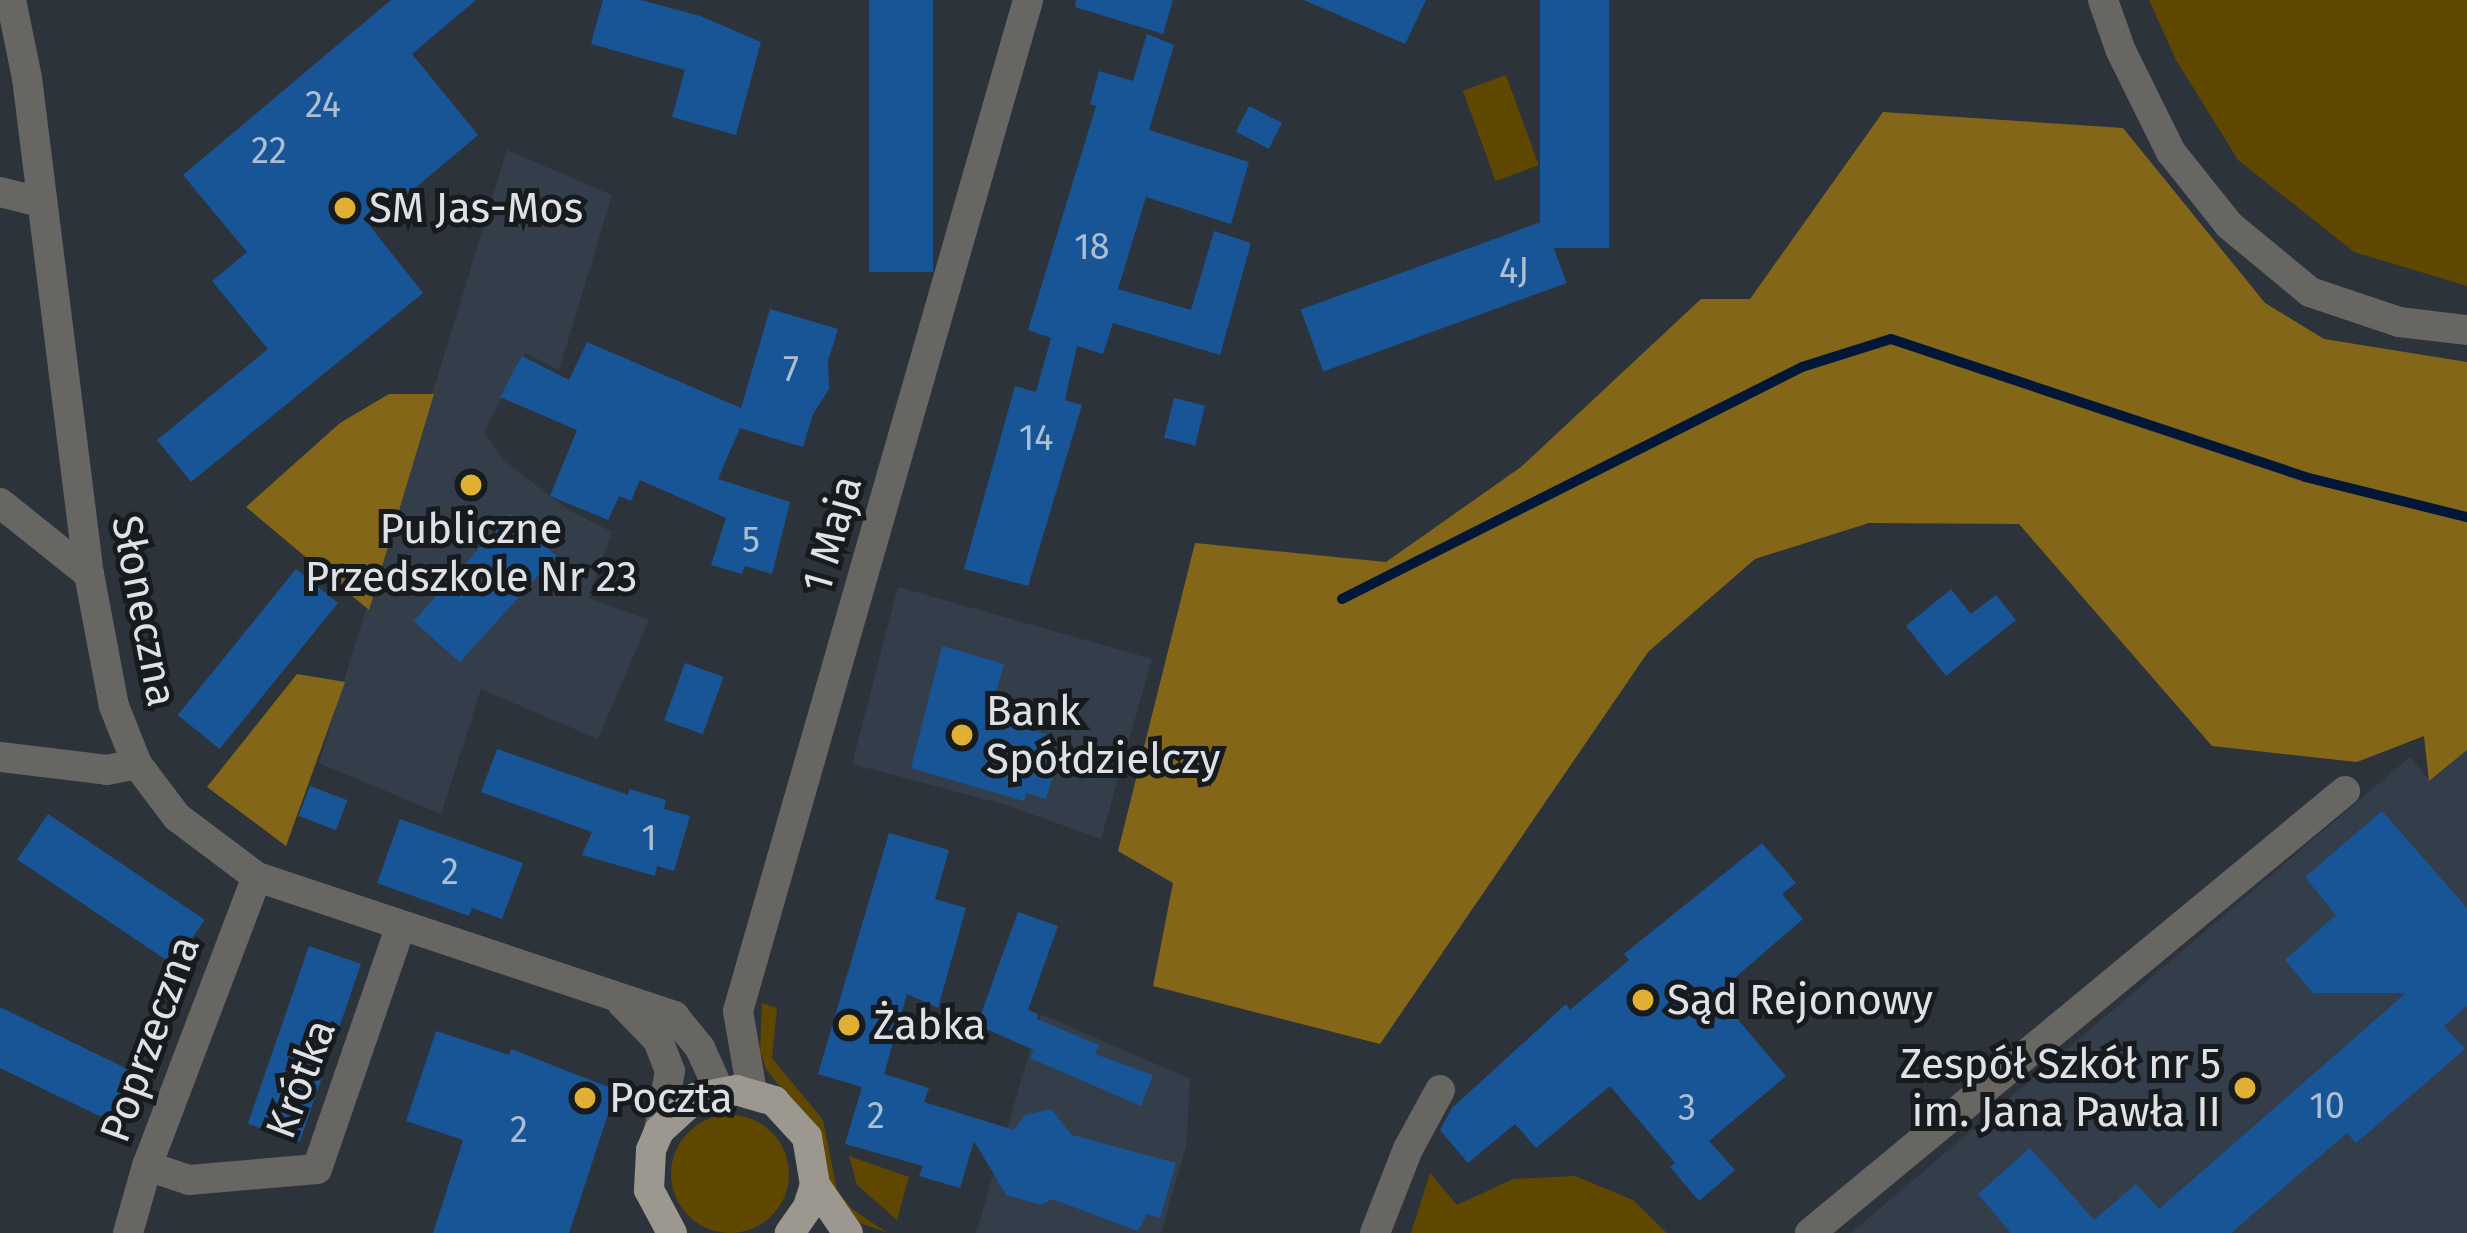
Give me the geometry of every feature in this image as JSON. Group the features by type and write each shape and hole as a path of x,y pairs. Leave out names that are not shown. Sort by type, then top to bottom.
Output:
{"main road":[{"path":"646,1233 651,1150 659,1131 675,1112 719,1090 752,1092 794,1117 811,1149 815,1185 808,1207 790,1233"},
{"path":"815,1185 848,1233"},
{"path":"649,1190 672,1233"}],"street":[{"name":"Słoneczna","path":"11,0 27,79 89,574 114,706 137,764 177,818 257,877 674,1016 700,1048 719,1090"},
{"name":"1 Maja","path":"752,1092 738,1012 1028,0"},
{"path":"2103,0 2171,152 2229,226 2310,292 2399,322 2467,330"},
{"path":"0,192 40,202"},
{"path":"0,503 89,574"},
{"path":"0,758 107,770 137,764"},
{"path":"1810,1233 2345,791"},
{"name":"Poprzeczna","path":"128,1233 147,1166 257,877"},
{"name":"Krótka","path":"147,1166 188,1180 316,1169 400,928"},
{"name":"Słoneczna","path":"618,999 658,1040 670,1071 659,1131"},
{"path":"1375,1233 1408,1149 1440,1090"}],"shaded area":[{"path":"2149,0 2467,0 2467,286 2354,252 2238,160 2176,60"},
{"path":"1506,75 1539,165 1496,181 1463,91"},
{"path":"1883,112 2123,128 2265,303 2324,339 2467,362 2467,750 2429,781 2424,736 2357,762 2212,746 2019,524 1869,523 1755,559 1648,652 1380,1044 1153,986 1173,883 1118,851 1195,543 1386,562 1521,467 1701,299 1750,299"},
{"name":"Publiczne Przedszkole Nr 23","path":"507,150 612,195 559,370 525,353 484,432 503,460 569,510 612,532 588,598 649,620 598,739 481,689 441,814 319,763"},
{"path":"389,394 434,394 369,610 246,507 340,423"},
{"path":"898,587 1152,659 1101,839 1006,805 852,764"},
{"path":"297,674 345,682 286,846 207,787"},
{"name":"Zespół Szkół nr 5 im. Jana Pawła II","path":"2467,750 2467,1233 1851,1233 2410,757 2430,781"},
{"path":"762,1003 777,1008 772,1058 823,1120 837,1190 852,1209 888,1233 852,1220 842,1208 826,1173 821,1139 766,1069 760,1050"},
{"path":"1041,1014 1190,1079 1186,1146 1161,1233 976,1233"},
{"path":"730,1115 763,1125 779,1141 789,1174 779,1207 763,1223 730,1233 697,1223 681,1207 671,1174 681,1141 697,1125"},
{"path":"849,1156 909,1177 897,1220 857,1185"},
{"path":"1430,1173 1457,1205 1513,1179 1575,1176 1633,1200 1667,1233 1411,1233"}],"building":[{"path":"391,0 476,0 412,54 478,135 370,226 423,293 191,482 157,440 268,349 212,281 247,252 183,175"},
{"path":"603,0 641,0 700,16 761,42 736,135 672,117 685,70 591,44"},
{"path":"869,0 933,0 933,272 869,272"},
{"path":"1076,0 1173,0 1163,34 1075,7"},
{"path":"1304,0 1426,0 1405,44"},
{"path":"1540,0 1609,0 1609,248 1540,248"},
{"path":"1147,34 1174,45 1149,130 1249,162 1231,224 1146,197 1118,289 1191,310 1214,231 1251,243 1220,355 1113,323 1103,354 1077,346 1065,400 1082,405 1028,586 964,569 1015,386 1036,392 1051,338 1028,330 1096,106 1090,104 1099,71 1133,81"},
{"path":"1249,106 1282,123 1269,149 1236,132"},
{"path":"1544,221 1567,283 1323,372 1301,310"},
{"path":"770,309 838,329 828,361 829,389 813,414 803,447 740,428 718,479 790,502 772,574 745,566 742,574 711,565 726,518 640,480 631,501 619,496 608,520 550,496 577,430 500,397 522,356 569,380 587,342 741,408"},
{"path":"1174,398 1205,406 1195,446 1164,438"},
{"path":"510,514 556,555 460,662 414,621"},
{"path":"296,569 338,603 220,749 178,715"},
{"path":"1951,589 1971,614 1996,595 2016,620 1946,676 1906,626"},
{"path":"942,646 1004,664 989,717 1054,736 1047,759 1057,763 1046,799 1026,793 1024,801 911,768"},
{"path":"685,663 724,677 703,734 664,720"},
{"path":"497,749 628,795 629,789 666,800 664,809 690,816 674,871 657,866 655,876 582,855 592,832 481,792"},
{"path":"310,786 347,800 336,830 299,816"},
{"path":"2382,811 2467,908 2467,1006 2444,1026 2465,1049 2356,1143 2347,1133 2231,1233 2011,1233 1978,1194 2030,1148 2094,1220 2136,1184 2159,1209 2406,993 2313,993 2285,960 2336,915 2305,877"},
{"path":"48,814 205,920 174,965 17,860"},
{"path":"400,819 523,863 502,919 472,908 469,916 377,883"},
{"path":"889,833 949,850 935,899 966,908 938,1008 907,994 884,1074 929,1088 924,1102 1014,1130 1025,1115 1051,1109 1072,1135 1176,1163 1160,1218 1147,1214 1138,1231 1052,1199 1041,1205 1006,1195 974,1141 960,1188 919,1176 923,1166 845,1144 862,1087 818,1074"},
{"name":"Sąd Rejonowy","path":"1762,843 1796,883 1782,894 1803,919 1716,994 1786,1076 1709,1141 1735,1170 1699,1201 1670,1167 1675,1163 1610,1086 1536,1148 1515,1124 1468,1163 1440,1130 1452,1108 1566,1004 1570,1010 1629,960 1624,954"},
{"path":"1018,912 1058,926 1028,1010 1038,1014 1037,1019 1099,1045 1095,1054 1153,1075 1141,1106 1030,1058 1034,1050 977,1025"},
{"path":"309,946 361,964 300,1142 248,1124"},
{"path":"0,1007 144,1077 120,1126 0,1068"},
{"path":"436,1031 509,1055 511,1049 616,1090 569,1233 433,1233 463,1140 406,1121"}],"waterway":[{"path":"1342,599 1802,367 1891,339 2305,477 2467,517"}],"place":[{"name":"SM Jas-Mos","path":"345,208"},
{"name":"Publiczne Przedszkole Nr 23","path":"471,485"},
{"name":"Bank Spółdzielczy","path":"962,735"},
{"name":"Sąd Rejonowy","path":"1643,1000"},
{"name":"Żabka","path":"849,1025"},
{"name":"Zespół Szkół nr 5 im. Jana Pawła II","path":"2245,1088"},
{"name":"Poczta","path":"585,1098"}]}
